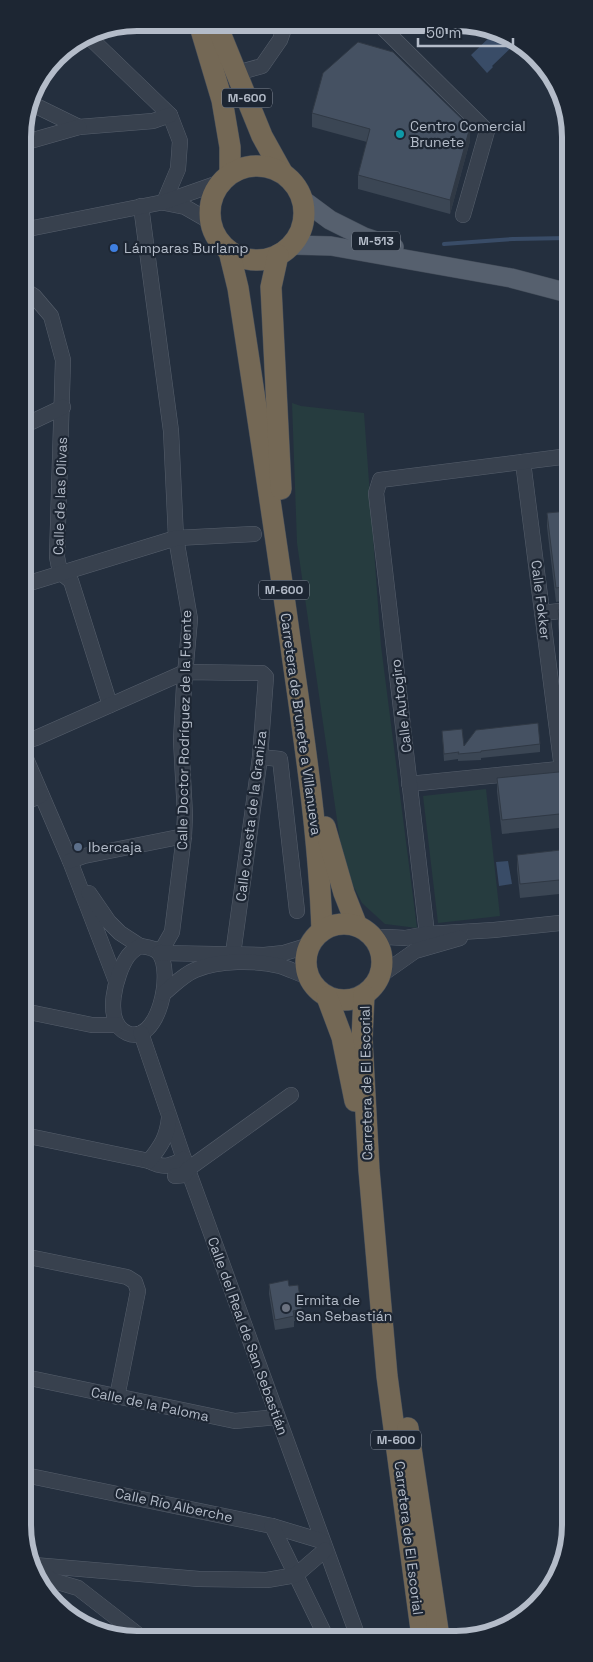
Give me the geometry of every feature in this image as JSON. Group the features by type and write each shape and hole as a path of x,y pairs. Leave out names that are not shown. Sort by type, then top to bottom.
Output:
{"highway":[{"name":"M-600","path":"201,31 222,100 230,147 226,178 211,201 211,222 214,233 229,251"},
{"name":"M-600","path":"219,31 262,136 282,172 298,189 303,200 303,224 285,250"},
{"path":"226,178 247,167 265,166 282,172"},
{"path":"229,251 244,258 262,260 285,250"},
{"name":"Carretera de Brunete a Villanueva","path":"285,250 271,287 282,502 288,575 315,774 325,828 344,893 357,926"},
{"name":"Carretera de Brunete a Villanueva","path":"229,251 240,298 305,745 317,841 316,938"},
{"path":"316,938 333,926 345,924 357,926 367,931 381,950 383,962 381,975 374,986 364,995 353,1000 327,997"},
{"name":"M-600","path":"316,938 306,955 306,966 313,985 327,997"},
{"name":"Carretera de El Escorial","path":"364,995 362,1039 368,1170 387,1376 421,1631"},
{"name":"Carretera de El Escorial","path":"327,997 342,1037 368,1170"},
{"path":"376,1243 392,1318 438,1631"}],"main road":[{"name":"M-513","path":"303,200 330,220 364,237 455,268"},
{"name":"M-513","path":"285,250 331,246 511,278 562,291"}],"street":[{"path":"237,73 262,66 280,40 283,31"},
{"path":"386,31 487,131 463,215"},
{"path":"93,41 170,115 180,141 178,169 164,202"},
{"path":"36,105 79,127"},
{"path":"31,142 79,127 153,121 170,115"},
{"path":"31,228 164,202 226,178"},
{"path":"164,202 184,207 211,222"},
{"name":"Calle Doctor Rodríguez de la Fuente","path":"141,206 171,431 176,538 190,619 181,740 185,815 184,836 172,932 158,952"},
{"name":"Calle de las Olivas","path":"31,294 51,316 63,360 63,407 56,556 60,572 71,581 110,705"},
{"path":"31,422 63,407"},
{"path":"523,462 562,457"},
{"name":"Calle Autogiro","path":"427,934 376,493 380,480 523,462"},
{"name":"Calle Fokker","path":"523,462 542,613 562,742"},
{"path":"31,582 176,538 254,534"},
{"path":"542,613 562,611"},
{"path":"31,740 185,672"},
{"name":"Calle cuesta de la Graniza","path":"185,672 262,673 266,677 260,756 233,954"},
{"path":"260,756 280,759 297,911"},
{"path":"409,784 562,768"},
{"path":"31,771 72,866 116,981"},
{"path":"31,800 41,795"},
{"path":"72,866 84,856 184,836"},
{"path":"72,866 109,922 120,933 140,946 158,952 264,955 284,953 316,938"},
{"path":"374,938 405,938 427,934 494,930 562,923"},
{"path":"381,975 415,951 450,940 494,930"},
{"path":"140,946 129,954 122,965 116,981 113,1011 117,1025 132,1035 141,1033 150,1027 159,1011 164,993 165,973 158,952"},
{"path":"164,993 183,977 195,970 224,963 246,962 280,966 309,978"},
{"path":"31,1012 92,1025 117,1025"},
{"name":"Calle del Real de San Sebastián","path":"141,1033 170,1116 182,1164 197,1194 323,1546 356,1631"},
{"path":"31,1137 170,1166 182,1164 291,1095"},
{"path":"154,1163 167,1133 170,1116"},
{"path":"31,1257 127,1277 135,1282 138,1291 117,1396"},
{"name":"Calle de la Paloma","path":"31,1378 235,1421 277,1417"},
{"name":"Calle Río Alberche","path":"31,1475 272,1526 323,1546"},
{"path":"272,1526 323,1631"},
{"path":"39,1565 199,1579 266,1580 296,1575 323,1546"},
{"path":"42,1573 50,1580 78,1588 133,1631"}],"green space":[{"path":"292,403 301,406 364,413 381,646 417,928 385,924 362,903 344,868 297,543"},
{"path":"486,789 500,916 438,923 423,796"}],"water":[{"path":"490,37 512,47 487,73 471,55"},
{"path":"508,861 512,884 499,886 496,862"}],"building":[{"name":"Centro Comercial Brunete","path":"358,42 393,52 470,127 450,200 358,175 370,129 312,113 323,73"},
{"path":"562,512 562,587 556,588 547,513"},
{"path":"558,610 562,610 562,646"},
{"path":"538,723 540,744 481,752 444,754 442,731 462,729 464,746 476,730"},
{"path":"562,772 562,814 502,820 497,778"},
{"path":"562,850 562,880 520,884 517,855"},
{"name":"Ermita de San Sebastián","path":"288,1280 289,1286 298,1285 302,1309 293,1311 294,1316 275,1320 269,1284"}],"waterway":[{"path":"444,244 513,239 562,238"}],"place":[{"name":"Centro Comercial Brunete","path":"400,134"},
{"name":"Lámparas Burlamp","path":"114,248"},
{"name":"Ibercaja","path":"78,847"},
{"name":"Ermita de San Sebastián","path":"286,1308"}]}
